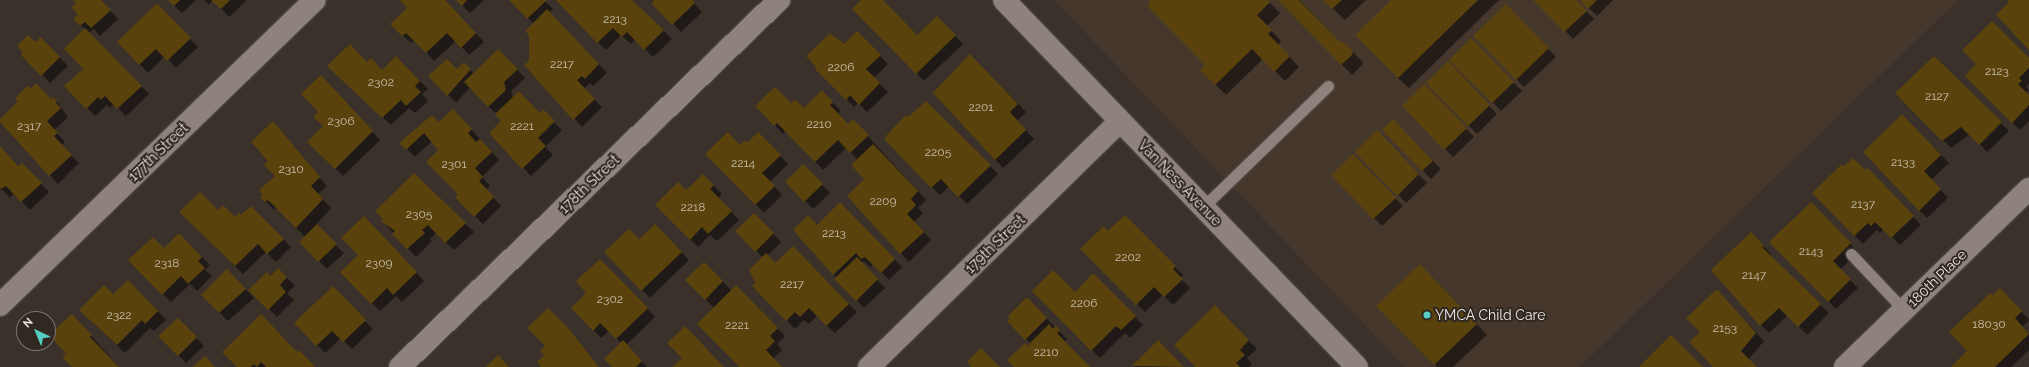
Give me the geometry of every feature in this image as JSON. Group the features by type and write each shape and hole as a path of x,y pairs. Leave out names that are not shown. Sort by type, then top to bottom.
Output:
{"street":[{"name":"177th Street","path":"0,304 315,0"},
{"name":"178th Street","path":"400,367 779,0"},
{"name":"Van Ness Avenue","path":"1004,0 1204,207 1350,365"},
{"name":"179th Street","path":"869,367 1120,121"},
{"name":"180th Place","path":"1848,366 2029,189"}],"lane":[{"path":"1204,207 1328,86"},
{"path":"1851,254 1904,310"}],"shaded area":[{"path":"1054,0 1958,0 1580,367 1405,367"}],"building":[{"path":"73,0 101,0 111,10 91,28 85,22 80,26 73,19 78,15 71,7 76,3"},
{"path":"168,0 180,0 174,6"},
{"path":"211,0 230,0 221,9"},
{"path":"400,0 445,0 476,33 461,48 447,33 426,53 406,33 402,36 390,24 407,8"},
{"path":"456,0 467,0 462,6"},
{"path":"509,0 547,0 527,19"},
{"path":"556,0 632,0 664,30 644,50 627,32 622,37 613,28 597,43"},
{"path":"653,0 692,0 695,3 672,25 652,4"},
{"path":"861,0 883,0 917,35 937,16 956,35 916,74 852,9"},
{"path":"1148,0 1268,0 1270,2 1257,15 1272,30 1268,34 1290,56 1274,72 1252,49 1215,85 1200,70 1205,65 1147,6 1151,3"},
{"path":"1278,0 1299,0 1341,43 1343,41 1353,51 1352,55 1341,65"},
{"path":"1323,0 1342,0 1332,9"},
{"path":"1391,0 1478,0 1398,78 1355,35"},
{"path":"1533,0 1576,0 1587,11 1564,32"},
{"path":"1580,0 1597,0 1588,9"},
{"path":"2007,0 2029,0 2029,50 1996,15 2009,2"},
{"path":"157,3 191,38 167,61 156,49 139,65 117,42"},
{"path":"1506,4 1549,48 1516,80 1473,36"},
{"path":"547,9 599,64 585,79 582,76 577,80 595,99 573,120 524,65 529,61 529,35 525,31"},
{"path":"1992,21 2029,58 2029,68 2019,78 2022,81 2018,84 2029,95 2029,105 2012,123 1965,76 1976,64 1962,50"},
{"path":"85,28 142,86 117,109 105,96 101,100 98,97 86,109 64,86 83,69 64,49"},
{"path":"857,31 881,55 866,69 880,83 859,105 850,95 846,100 815,69 816,67 806,56 830,33 844,44"},
{"path":"28,35 35,42 41,37 60,57 41,76 21,55 23,53 17,46"},
{"path":"1471,38 1514,82 1492,103 1449,60"},
{"path":"350,44 367,62 371,58 382,70 396,56 420,81 415,86 421,92 406,106 401,100 382,118 327,66"},
{"path":"498,49 518,69 504,82 506,90 488,107 464,82"},
{"path":"970,54 1018,104 1010,112 1026,130 995,160 933,93"},
{"path":"1934,56 2002,122 1979,145 1961,127 1942,141 1895,93"},
{"path":"447,59 457,69 464,62 471,69 447,96 428,76"},
{"path":"1448,61 1490,105 1468,126 1426,83"},
{"path":"321,75 373,131 335,169 307,142 323,126 313,117 318,112 301,94"},
{"path":"36,83 51,99 54,97 57,101 56,103 61,108 47,121 58,133 54,136 72,155 49,176 0,122 0,119 18,101 15,98 28,86 31,88"},
{"path":"1424,84 1467,128 1444,150 1402,106"},
{"path":"775,87 791,103 795,99 804,108 822,90 833,102 830,105 848,124 853,119 869,135 850,153 838,140 815,162 777,123 774,126 755,106"},
{"path":"519,91 540,113 543,109 555,121 538,138 546,146 522,169 489,133 501,121 495,114"},
{"path":"926,101 991,165 958,197 941,179 931,188 885,140 885,137 906,115 908,117"},
{"path":"453,109 472,129 468,133 476,142 480,139 492,152 475,168 483,177 479,181 494,197 474,217 455,197 458,194 426,162 438,150 424,133 406,150 399,143 432,115 439,122"},
{"path":"1902,114 1941,155 1924,171 1941,189 1919,211 1863,152"},
{"path":"1393,119 1433,161 1422,171 1382,130"},
{"path":"273,121 320,177 311,186 323,199 296,228 268,200 265,202 260,197 263,194 259,190 275,176 264,165 268,161 251,142"},
{"path":"1377,130 1419,174 1397,196 1355,152"},
{"path":"728,132 740,145 745,140 748,142 758,132 781,155 762,173 775,186 755,205 705,154"},
{"path":"873,144 918,191 911,199 916,205 907,214 924,232 900,254 847,196 864,179 851,165"},
{"path":"0,146 18,166 22,163 42,183 21,202 6,186 0,189"},
{"path":"1353,154 1396,198 1373,219 1331,175"},
{"path":"1853,158 1865,170 1868,168 1914,216 1891,238 1875,222 1871,226 1868,223 1854,236 1812,193 1842,164 1844,166"},
{"path":"803,164 823,184 804,202 785,182"},
{"path":"414,173 466,223 445,243 428,225 422,230 425,233 407,249 392,234 395,231 380,221 383,219 375,211"},
{"path":"703,174 714,185 710,189 732,211 708,234 702,227 690,240 655,205 678,182 686,190"},
{"path":"200,192 218,210 223,205 235,217 239,213 241,215 251,206 284,239 267,254 258,244 235,266 179,212"},
{"path":"840,202 895,259 881,273 865,257 861,259 856,253 833,275 793,230 808,215 817,225"},
{"path":"1811,202 1851,243 1833,261 1851,279 1828,302 1769,242"},
{"path":"754,213 774,233 755,252 735,231"},
{"path":"1125,215 1176,266 1173,269 1183,279 1164,297 1154,287 1136,305 1080,249 1104,226 1108,231"},
{"path":"364,216 417,272 393,295 387,288 371,304 340,272 358,255 341,238"},
{"path":"317,224 337,244 318,262 299,242"},
{"path":"655,224 682,252 641,291 604,252 629,229 639,239"},
{"path":"1751,232 1764,246 1762,247 1821,304 1798,327 1779,308 1760,326 1711,270"},
{"path":"179,233 202,257 198,261 205,268 188,284 181,276 162,295 128,260 153,237 164,248"},
{"path":"793,246 849,304 826,326 809,308 800,317 795,312 786,321 752,286 755,283 749,270 766,253 775,263"},
{"path":"857,257 878,279 856,301 834,279"},
{"path":"600,259 648,308 616,339 600,323 593,331 571,308 586,293 576,281"},
{"path":"704,262 723,281 705,300 685,280"},
{"name":"YMCA Child Care","path":"1420,264 1477,324 1434,365 1376,306"},
{"path":"278,268 287,277 280,285 286,292 268,310 248,290 267,272 270,276"},
{"path":"227,269 246,289 219,313 201,295"},
{"path":"1053,270 1075,292 1093,273 1136,316 1121,330 1116,326 1091,351 1032,291"},
{"path":"128,280 158,311 145,324 142,320 117,345 79,310 104,285 113,294"},
{"path":"736,285 778,328 770,336 775,341 766,350 782,367 739,367 697,324"},
{"path":"333,286 366,320 343,342 332,331 316,346 294,323"},
{"path":"2000,288 2022,311 2015,318 2029,334 1995,367 1951,367 1967,351 1949,332 1990,293 1993,295"},
{"path":"1717,289 1756,333 1741,351 1757,367 1713,367 1689,342 1700,332 1686,318"},
{"path":"1027,297 1047,318 1025,340 1007,321 1010,318 1008,316"},
{"path":"1215,305 1249,340 1240,350 1245,355 1236,363 1240,367 1195,367 1174,345"},
{"path":"548,308 568,328 599,367 541,367 537,362 544,355 540,351 545,346 527,328"},
{"path":"72,314 92,335 90,337 119,367 72,367 62,357 66,354 56,343 56,329"},
{"path":"261,314 297,352 299,350 315,367 266,367 261,362 257,367 254,364 251,367 237,367 222,352"},
{"path":"178,318 197,337 178,356 158,336"},
{"path":"1049,324 1053,329 1056,326 1060,330 1057,333 1090,367 1014,367 1007,360 1025,343 1027,346"},
{"path":"685,326 724,367 672,367 682,358 667,343"},
{"path":"1671,335 1703,367 1639,367"},
{"path":"623,340 642,361 636,367 612,367 604,359"},
{"path":"1158,340 1184,367 1132,366"},
{"path":"981,348 1000,367 971,367 967,362"},
{"path":"498,355 509,367 486,367"},
{"path":"205,356 215,367 192,367"}],"place":[{"name":"YMCA Child Care","path":"1427,315"}]}
